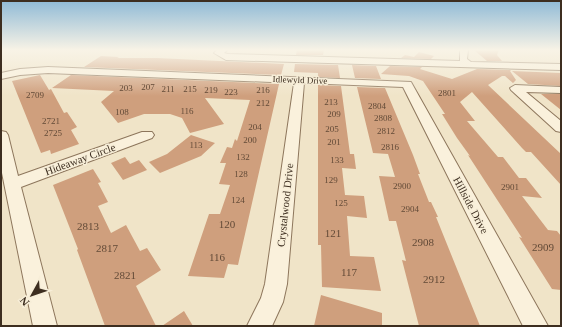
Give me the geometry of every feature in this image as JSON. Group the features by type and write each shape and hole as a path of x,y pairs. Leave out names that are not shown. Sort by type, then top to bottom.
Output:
{"street":[{"path":"482,65 561,67"},
{"name":"Idlewyld Drive","path":"1,76 20,72 48,70 407,84"},
{"name":"Crystalwood Drive","path":"259,326 271,302 276,284 299,80"},
{"name":"Hillside Drive","path":"407,84 536,326"},
{"path":"561,90 515,88 561,128"},
{"path":"1,135 46,326"},
{"name":"Hideaway Circle","path":"13,184 147,135"}],"building":[{"path":"87,65 284,65 281,75 84,67"},
{"path":"295,65 338,65 340,78 318,77 318,73 294,72"},
{"path":"352,65 376,66 381,79 355,78"},
{"path":"390,66 422,67 420,69 452,79 477,69 511,70 510,71 516,80 513,83 505,76 502,76 488,85 561,154 561,185 531,152 526,152 522,148 472,92 460,102 475,121 467,121 498,157 503,157 519,178 526,178 542,198 522,196 548,230 557,231 561,236 561,290 552,289 519,237 522,238 457,138 442,114 445,114 423,81 409,76 381,74"},
{"path":"512,71 561,73 561,86 528,84"},
{"path":"40,75 49,90 51,89 64,113 67,112 77,127 71,130 79,144 51,154 50,150 41,153 12,81"},
{"path":"71,75 279,84 238,265 228,264 224,278 188,276 209,214 220,214 230,185 219,184 226,163 220,163 227,147 232,148 235,139 237,141 250,100 205,98 224,124 190,133 182,118 170,114 144,114 118,123 101,102 114,91 52,88"},
{"path":"318,85 341,86 350,154 354,154 356,169 342,168 345,195 364,196 367,218 347,216 350,256 374,257 381,291 322,287 321,245 318,245"},
{"path":"357,87 385,88 413,155 420,174 418,174 429,202 431,202 438,217 436,217 480,326 419,326 402,260 406,261 396,221 389,221 379,176 395,177 388,154 373,153"},
{"path":"541,94 561,94 561,110"},
{"path":"191,135 215,143 201,156 160,173 149,162 167,154"},
{"path":"125,157 130,164 139,160 147,170 123,180 111,163"},
{"path":"93,169 101,182 98,183 108,202 98,206 111,233 126,225 140,251 147,248 161,270 136,286 156,326 105,326 77,250 78,249 53,185"},
{"path":"321,295 382,313 382,326 314,326"},
{"path":"184,311 193,326 162,326"}]}
